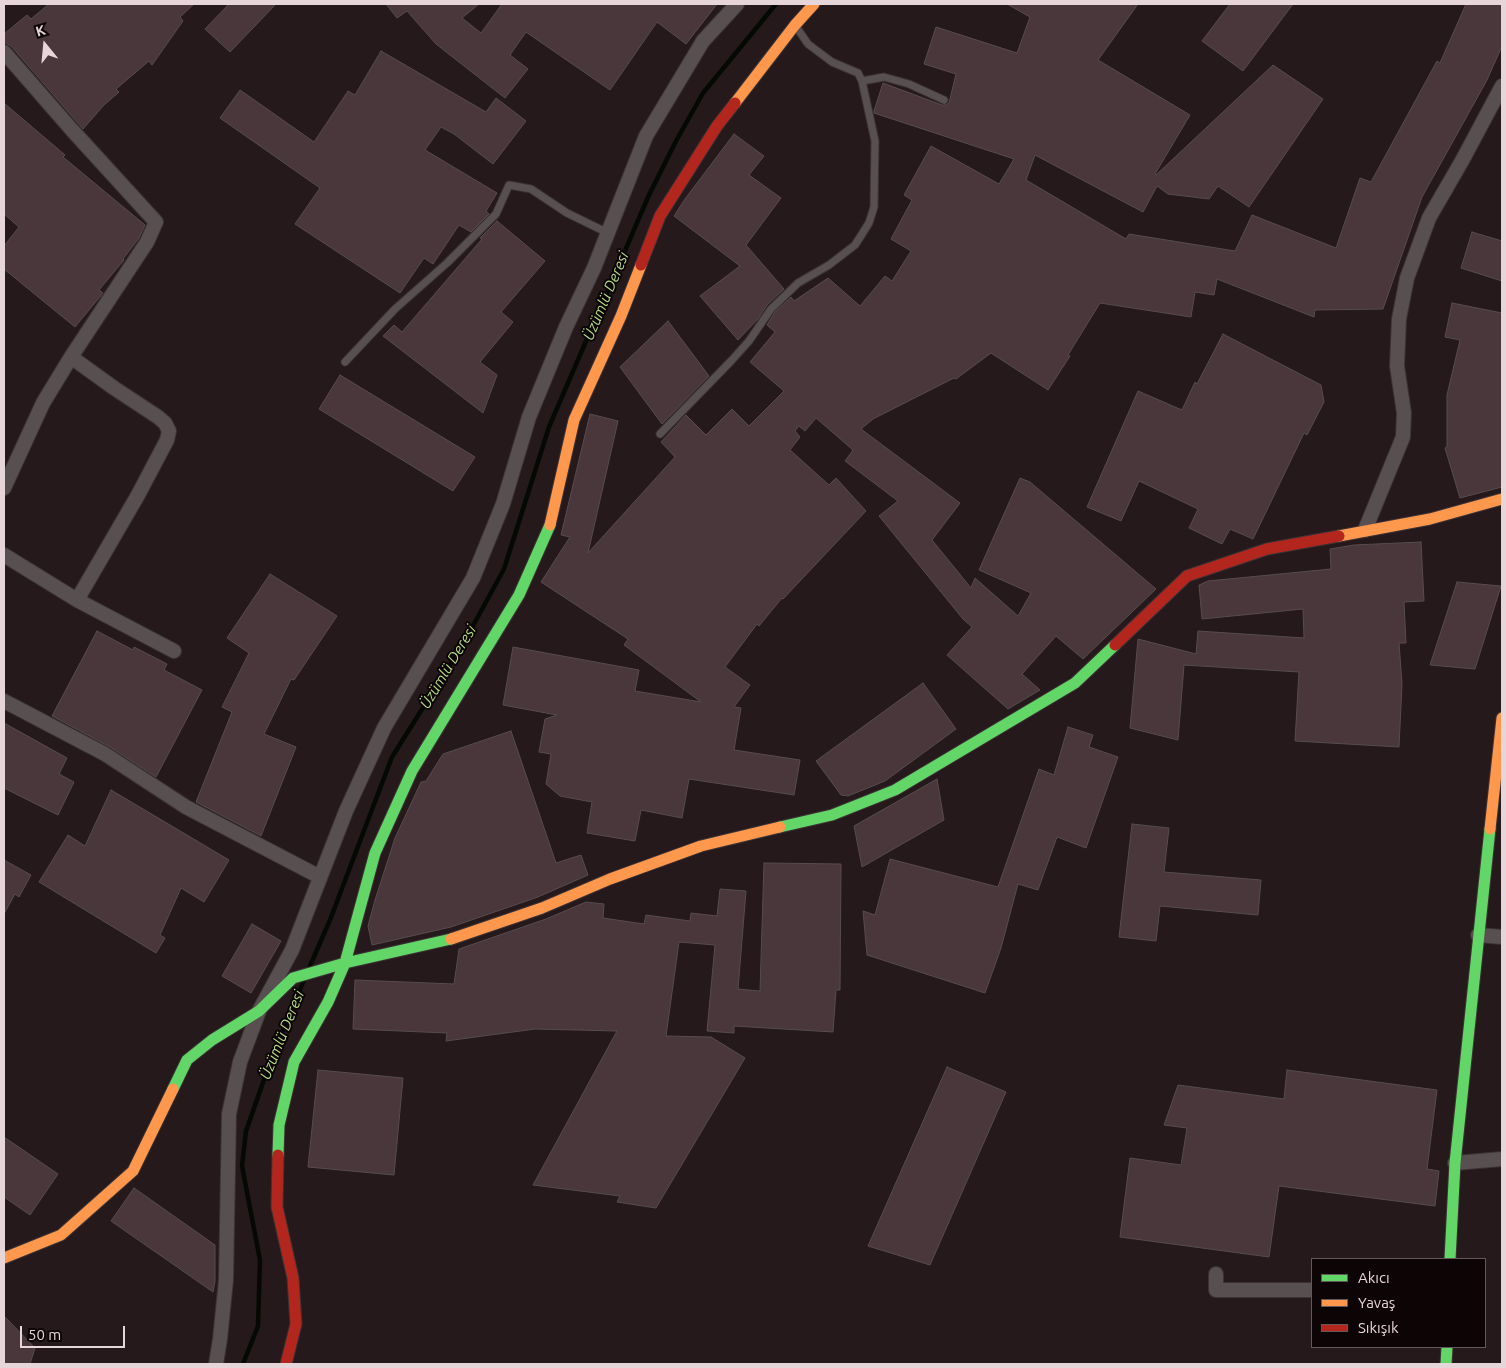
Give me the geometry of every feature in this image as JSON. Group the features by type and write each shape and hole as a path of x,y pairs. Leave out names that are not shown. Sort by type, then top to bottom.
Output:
{"street":[{"path":"216,1364 226,1280 229,1114 240,1062 259,1011 292,950 346,811 384,728 473,578 503,504 529,417 566,326 594,268 646,136 703,41 737,4"},
{"path":"286,1364 296,1324 293,1278 277,1207 279,1125 294,1062 328,1002 345,963 375,853 412,771 519,595 550,524 574,420 621,316 660,216 717,126 795,25 814,4"},
{"path":"4,52 156,222 147,242 43,403 4,488"},
{"path":"1365,530 1404,437 1404,413 1397,366 1399,319 1407,278 1429,218 1464,159 1502,86"},
{"path":"71,357 158,417 165,423 169,431 167,440 138,495 77,600"},
{"path":"4,1258 61,1235 133,1171 187,1060 212,1040 259,1011 293,978 345,963 454,938 542,908 610,879 701,846 832,815 895,790 1075,683 1187,576 1267,549 1430,519 1502,498"},
{"path":"4,555 77,600 174,651"},
{"path":"4,701 104,754 186,807 320,878"},
{"path":"1450,1258 1455,1163 1502,718"},
{"path":"1478,935 1502,937"},
{"path":"1455,1163 1502,1159"},
{"path":"1216,1274 1216,1290 1311,1290"},
{"path":"1446,1364 1447,1348"}],"lane":[{"path":"660,434 732,360 771,309 798,283 829,265 855,245 869,223 874,207 876,141 862,80 858,73 832,62 808,44 795,25"},
{"path":"862,80 884,77 910,84 944,100"},
{"path":"345,362 395,309 496,214 509,185 531,189 567,212 608,233"}],"building":[{"path":"49,4 194,4 180,17 183,21 152,65 149,61 116,89 119,92 104,105 83,129 11,46 4,42 4,34 27,15 31,19"},
{"path":"229,4 276,4 230,52 205,29"},
{"path":"386,4 479,4 462,18 481,33 502,4 717,4 686,44 657,22 610,90 526,32 510,55 528,69 505,98 436,44 407,11 397,18"},
{"path":"1007,4 1138,4 1098,60 1190,115 1156,175 1273,65 1323,99 1249,207 1218,186 1209,199 1168,194 1157,186 1143,212 1035,155 1026,180 1126,239 1129,234 1235,251 1252,215 1336,248 1360,178 1371,182 1437,61 1440,63 1466,4 1502,4 1502,46 1487,80 1422,197 1383,309 1315,310 1314,317 1217,279 1214,295 1195,292 1191,317 1100,303 1048,390 991,353 956,379 954,378 873,419 861,429 960,503 932,540 971,588 975,578 1018,616 1031,593 979,570 1020,478 1030,482 1156,589 1083,659 1056,636 1022,674 1040,690 1008,709 947,655 972,627 963,619 879,516 898,501 845,461 853,450 816,418 805,431 799,426 795,431 800,437 790,450 829,485 836,478 866,511 782,598 759,626 757,624 725,667 750,685 734,707 741,708 734,750 800,760 794,795 689,779 682,818 641,810 635,841 587,833 592,802 560,796 546,784 551,754 539,752 545,719 557,715 503,705 513,647 639,670 635,691 701,702 624,645 628,639 541,582 570,537 561,535 590,414 618,421 588,553 675,457 661,442 686,415 706,435 732,409 749,426 784,391 750,362 775,332 767,325 775,312 791,297 794,301 828,278 860,306 885,276 892,281 911,251 891,239 912,200 904,195 931,146 999,184 1014,159 874,113 874,111 883,83 942,105 949,103 956,74 924,64 936,27 1017,53 1030,17"},
{"path":"1230,4 1293,4 1243,71 1202,41"},
{"path":"381,51 486,112 496,98 526,121 493,164 454,134 441,127 425,150 497,193 486,211 489,214 471,232 459,225 433,264 424,258 400,293 295,224 320,188 220,118 240,90 314,142 348,91 355,95"},
{"path":"4,103 65,155 63,157 145,225 139,238 124,260 99,290 103,293 75,327 4,269 4,246 19,227 4,214"},
{"path":"734,134 764,156 749,175 781,198 746,245 784,289 767,305 758,319 738,340 700,296 740,266 674,216"},
{"path":"497,221 545,261 501,312 513,322 480,362 497,375 483,413 383,336 394,325 402,332 482,239 480,238"},
{"path":"1472,232 1502,241 1502,281 1461,268"},
{"path":"1452,303 1502,313 1502,487 1460,498 1445,448 1447,447 1447,395 1460,340 1445,337"},
{"path":"668,321 709,376 662,424 620,367"},
{"path":"1223,334 1321,385 1324,402 1307,435 1304,433 1253,539 1230,529 1222,544 1189,528 1198,509 1139,481 1121,521 1087,507 1138,391 1182,410 1195,382 1197,384"},
{"path":"340,375 475,457 453,491 319,409"},
{"path":"1421,542 1424,601 1404,602 1406,643 1399,643 1402,684 1399,747 1295,741 1299,672 1184,665 1178,740 1130,728 1138,639 1196,654 1198,631 1304,638 1303,609 1202,619 1199,585 1208,581 1331,569 1330,549 1354,545"},
{"path":"270,574 337,616 294,680 291,679 264,734 296,747 261,836 196,802 232,712 222,707 249,653 227,638"},
{"path":"1457,582 1501,586 1475,669 1430,665"},
{"path":"97,631 133,650 134,647 167,664 164,670 202,690 156,777 110,747 52,716"},
{"path":"923,683 956,729 885,781 848,796 841,795 816,761"},
{"path":"4,723 67,758 59,774 74,782 58,815 4,788"},
{"path":"1068,727 1093,735 1089,747 1118,757 1086,848 1057,837 1038,890 1018,884 1001,948 985,993 867,955 863,911 875,915 890,859 998,887 1039,769 1054,775"},
{"path":"511,731 556,863 581,855 588,875 538,897 451,927 372,945 368,926 375,900 395,838 421,782 426,781 443,754"},
{"path":"937,779 944,820 862,867 854,826"},
{"path":"111,790 229,860 204,902 181,888 160,935 165,938 156,953 39,882 68,835 85,846"},
{"path":"1132,824 1169,828 1164,872 1261,880 1258,915 1160,906 1156,941 1119,937"},
{"path":"4,860 31,875 19,897 15,894 4,914"},
{"path":"764,863 841,864 840,990 836,990 833,1032 734,1026 734,1033 707,1031 715,945 679,942 666,1036 711,1037 745,1058 656,1208 617,1202 620,1196 533,1185 617,1031 535,1029 446,1041 447,1033 353,1029 355,980 454,984 459,949 546,919 586,902 604,904 603,918 644,924 646,915 690,921 691,913 717,916 720,889 746,891 738,989 760,991"},
{"path":"252,924 281,941 251,993 222,976"},
{"path":"947,1067 1006,1092 930,1265 868,1246"},
{"path":"318,1070 403,1078 394,1175 308,1167"},
{"path":"1287,1070 1437,1090 1427,1169 1439,1171 1435,1206 1279,1186 1269,1257 1120,1237 1130,1158 1181,1165 1187,1128 1164,1125 1178,1085 1284,1099"},
{"path":"4,1137 58,1174 30,1215 4,1197"},
{"path":"134,1188 215,1245 215,1281 213,1292 111,1221"},
{"path":"4,1316 35,1348 30,1364 4,1364"}],"waterway":[{"name":"Üzümlü Deresi","path":"310,966 330,920 392,757 463,644 504,569 549,427 649,195 703,93 776,4"},
{"name":"Üzümlü Deresi","path":"243,1364 258,1326 260,1260 242,1166 246,1131 273,1054 304,980"}],"traffic: fast":[{"path":"278,1155 279,1125 294,1062 328,1002 345,963 375,853 412,771 519,595 550,525"},
{"path":"780,827 832,815 895,790 1075,683 1115,645"},
{"path":"1450,1258 1455,1163 1490,829"},
{"path":"173,1089 187,1060 212,1040 259,1011 293,978 345,963 451,939"},
{"path":"1446,1364 1447,1348"}],"traffic: slow":[{"path":"735,103 795,25 814,4"},
{"path":"550,525 574,420 621,316 641,265"},
{"path":"1339,536 1430,519 1502,499"},
{"path":"1490,829 1502,718"},
{"path":"451,939 542,908 610,879 701,846 780,827"},
{"path":"4,1258 61,1235 133,1171 173,1089"}],"traffic: jam":[{"path":"641,265 660,216 717,126 735,103"},
{"path":"1115,645 1187,576 1267,549 1339,536"},
{"path":"278,1155 277,1207 293,1278 296,1324 286,1364"}]}
